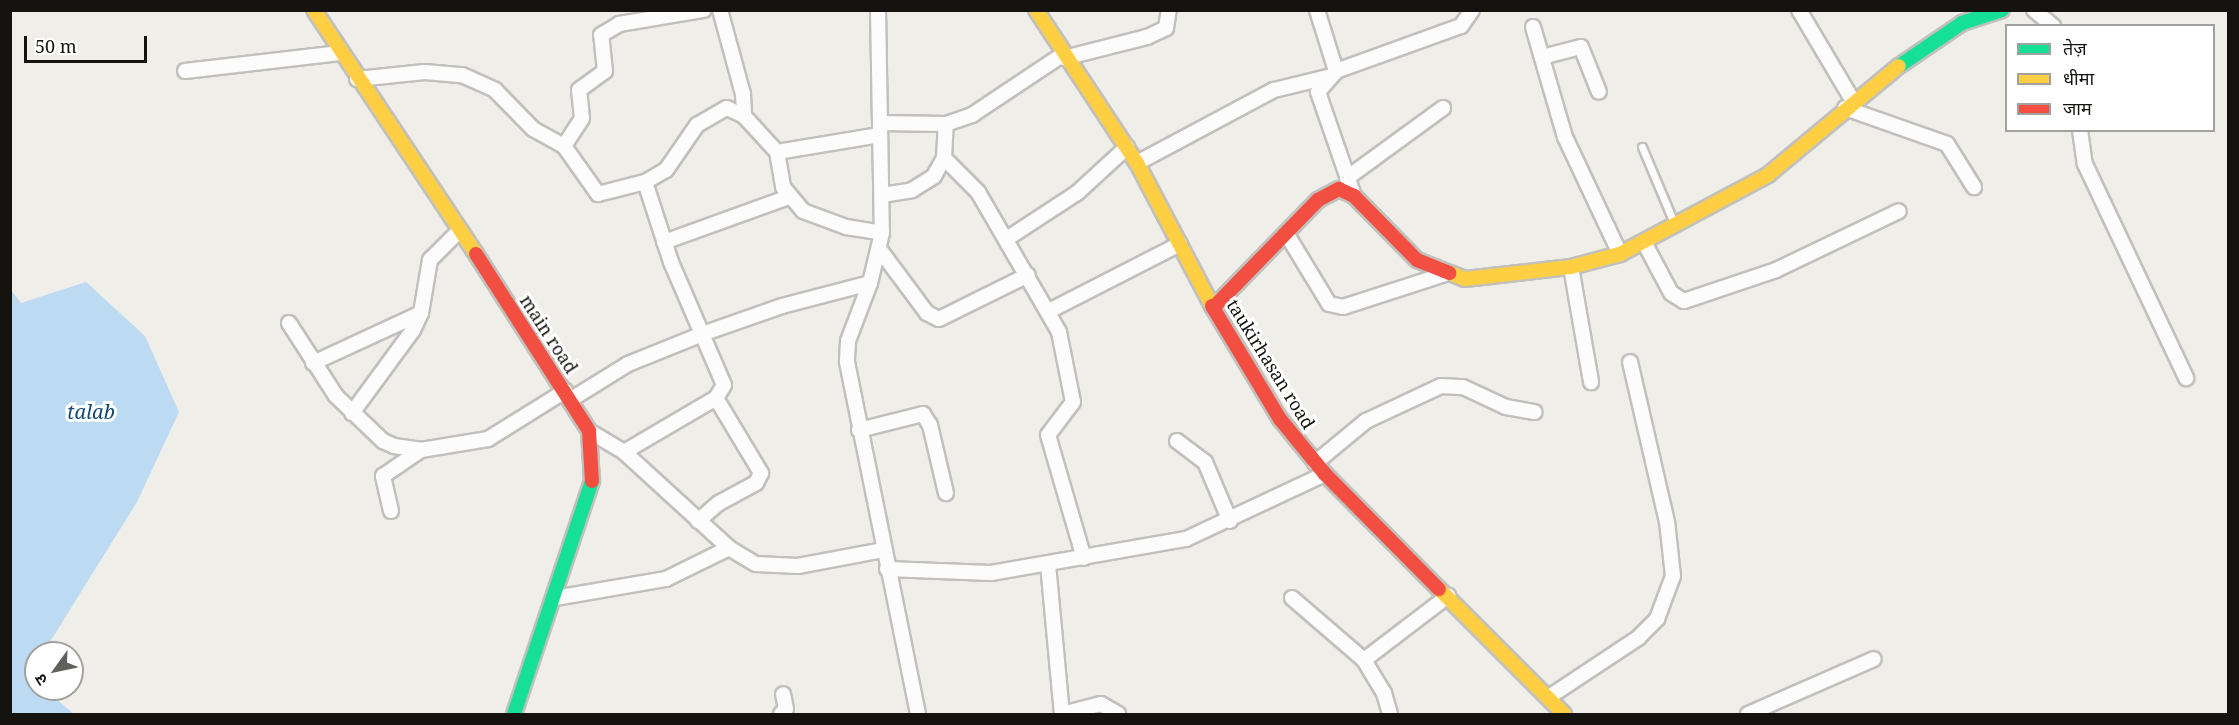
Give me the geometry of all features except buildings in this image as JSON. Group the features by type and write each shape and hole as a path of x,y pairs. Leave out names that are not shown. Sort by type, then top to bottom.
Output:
{"street":[{"name":"main road","path":"314,10 589,431 594,455 591,494 514,714"},
{"path":"564,146 582,118 579,90 605,70 601,35 619,24 704,10"},
{"path":"720,10 743,94 744,116"},
{"path":"878,10 882,233 880,250 870,283 848,341 859,430 918,714"},
{"name":"taukirhasan road","path":"1036,10 1063,56 1137,163 1213,308 1280,419 1325,474 1564,714"},
{"path":"777,152 880,129 946,124 972,115 1063,56 1147,37 1166,28 1169,10"},
{"path":"1317,10 1332,74"},
{"path":"1137,163 1274,90 1332,74 1461,26 1472,10"},
{"path":"1799,10 1849,105 1947,144 1974,187"},
{"path":"1286,233 1329,304 1343,307 1445,274 1495,279 1571,267 1620,254 1676,228 1768,175 1849,105 1922,47 1962,23 2002,10"},
{"path":"2034,10 2051,24"},
{"path":"1533,27 1568,145 1620,254"},
{"path":"1542,57 1581,47 1599,92"},
{"path":"185,71 340,52"},
{"path":"357,79 425,72 462,75 495,90 533,129 564,146 598,194 645,182 666,170 697,124 715,111 727,108 744,116 777,152 789,197 803,211 846,227 882,233"},
{"path":"1332,74 1318,92 1354,196 1410,254 1445,274"},
{"path":"1347,178 1443,108"},
{"path":"882,195 928,182 944,158 946,124"},
{"path":"2080,132 2085,164 2186,378"},
{"path":"1008,237 1077,193 1127,147"},
{"path":"944,158 978,192 1008,237 1049,311 1067,361 1073,402 1048,435 1084,558"},
{"path":"624,452 716,398 724,385 723,376 705,333 664,242 645,182"},
{"path":"1213,308 1286,233 1331,191 1354,196"},
{"path":"664,242 789,197"},
{"path":"1645,244 1671,293 1684,301 1776,270 1899,210"},
{"path":"352,412 421,313 430,260 458,232"},
{"path":"1049,311 1180,244"},
{"path":"880,250 927,313 939,319 1028,274"},
{"path":"1571,267 1591,382"},
{"path":"289,323 313,363 352,412 383,441 421,450 488,439 628,364 705,333 870,283"},
{"path":"313,363 421,313"},
{"path":"1549,697 1638,638 1657,619 1673,576 1667,522 1630,362"},
{"path":"1315,463 1366,421 1441,386 1463,387 1506,407 1535,412"},
{"path":"698,521 719,503 756,483 761,472 716,398"},
{"path":"859,430 923,414 930,425 946,493"},
{"path":"589,431 624,452 729,548 756,564 772,568 883,550"},
{"path":"1177,441 1205,462 1230,521"},
{"path":"392,511 383,476 421,450"},
{"path":"887,568 991,573 1186,539 1230,521 1325,474"},
{"path":"555,598 666,579 729,548"},
{"path":"1048,564 1062,714 1101,704 1118,714"},
{"path":"1364,660 1448,596"},
{"path":"1292,598 1364,660 1384,693 1390,714"},
{"path":"1748,714 1772,710 1875,659"},
{"path":"781,714 786,709 783,694"}],"lane":[{"path":"1642,147 1676,228"}],"water":[{"name":"talab","path":"86,282 145,336 179,412 137,502 50,641 24,641 24,701 58,701 74,714 11,714 11,290 21,303"}],"traffic: fast":[{"path":"1899,66 1962,23 2002,10"},
{"path":"514,714 592,481"}],"traffic: slow":[{"path":"314,10 476,254"},
{"path":"1036,10 1137,163 1212,306"},
{"path":"1450,273 1465,279 1571,267 1620,254 1768,175 1899,66"},
{"path":"1439,589 1564,714"}],"traffic: jam":[{"path":"1213,308 1318,200 1339,189 1354,196 1417,260 1450,273"},
{"path":"476,254 589,431 592,481"},
{"path":"1212,306 1280,419 1325,474 1439,589"}]}
